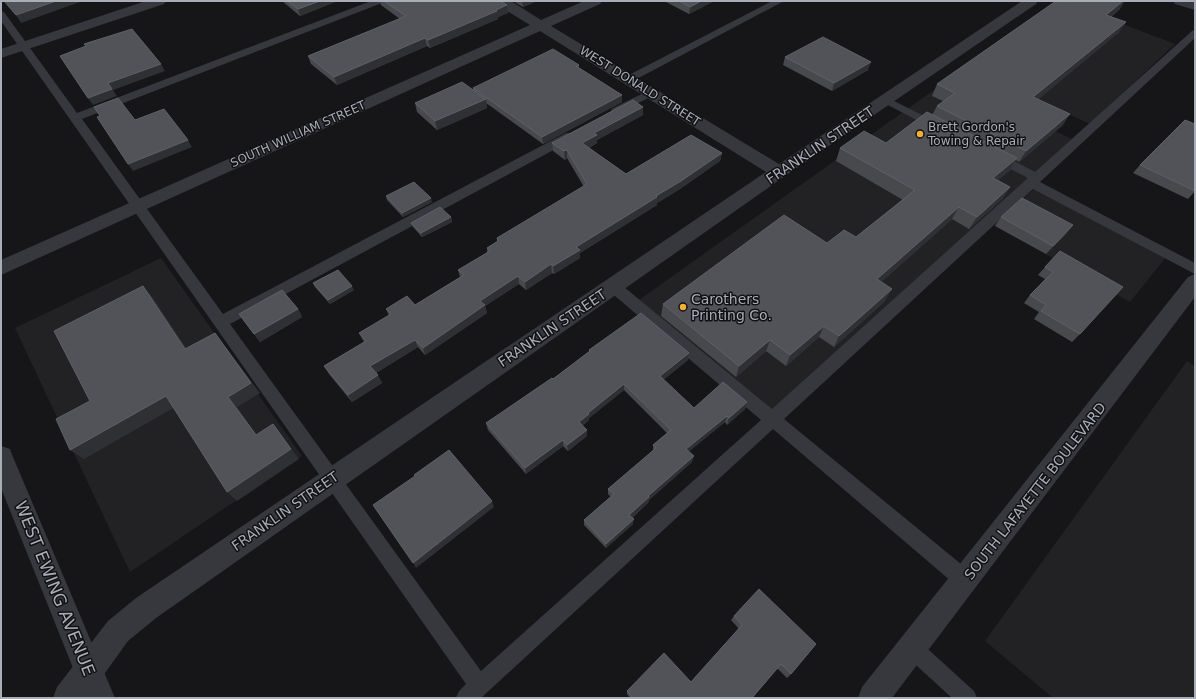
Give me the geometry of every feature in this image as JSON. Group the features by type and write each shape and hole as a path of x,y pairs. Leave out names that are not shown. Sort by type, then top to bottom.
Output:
{"street":[{"path":"1,54 159,1"},
{"name":"WEST DONALD STREET","path":"501,1 779,172"},
{"name":"SOUTH WILLIAM STREET","path":"1,268 595,1"},
{"name":"FRANKLIN STREET","path":"68,698 118,631 146,608 779,172 1031,1"},
{"path":"1180,1 1195,6"},
{"name":"SOUTH LAFAYETTE BOULEVARD","path":"873,698 1195,282"},
{"name":"WEST EWING AVENUE","path":"1,457 100,698"}],"lane":[{"path":"75,118 379,1"},
{"path":"629,80 779,1"},
{"path":"1,14 479,686"},
{"path":"466,698 774,419 1195,33"},
{"path":"608,115 650,93"},
{"path":"886,100 948,132"},
{"path":"220,322 580,130"},
{"path":"982,150 1195,269"},
{"path":"613,286 965,580"},
{"path":"912,648 967,698"}],"shaded area":[{"path":"1063,1 1175,44 1090,124 966,67"},
{"path":"948,80 1072,139 773,411 639,300"},
{"path":"1034,189 1166,257 1130,302 994,225"},
{"path":"161,258 302,456 130,572 15,328"},
{"path":"1187,361 1195,366 1195,698 1053,698 985,641"}],"building":[{"path":"4,1 56,1 16,15"},
{"path":"287,1 320,1 298,9"},
{"path":"384,1 500,1 507,5 496,10 497,11 428,40 425,38 334,77 308,56 406,16"},
{"path":"679,1 701,1 690,7"},
{"path":"1056,1 1123,1 1106,15 1126,22 1033,97 1070,114 1026,151 937,106 955,93 937,84"},
{"path":"132,29 161,64 108,83 112,89 88,98 60,56 86,46 84,44"},
{"path":"823,37 871,62 834,83 785,57"},
{"path":"553,49 579,65 576,66 622,95 542,137 473,88"},
{"path":"462,82 486,99 435,121 415,103"},
{"path":"118,98 135,120 164,109 188,140 128,164 97,117 100,116 94,107"},
{"path":"633,100 643,107 594,133 597,135 582,143 626,174 691,135 722,153 656,196 657,197 576,247 580,250 553,266 551,264 525,282 518,276 480,301 485,305 423,348 415,340 370,366 378,375 348,395 324,366 366,341 359,333 391,314 386,309 407,296 415,305 464,275 458,270 490,251 487,248 498,241 497,238 587,184 567,150 564,151 552,143"},
{"path":"927,112 1017,158 993,178 1010,187 977,217 959,207 877,279 892,289 839,336 824,326 790,355 770,340 739,366 663,304 784,215 827,243 844,230 856,237 915,190 840,148 864,131 886,143"},
{"path":"1185,120 1195,124 1195,191 1140,165"},
{"path":"414,182 431,198 402,213 386,196"},
{"path":"1022,198 1073,225 1053,246 1001,217"},
{"path":"440,207 451,217 421,233 411,223"},
{"path":"1060,251 1123,287 1080,334 1041,311 1046,305 1030,295 1053,272 1045,267"},
{"path":"338,270 352,286 328,300 313,283"},
{"path":"143,286 185,349 215,333 251,383 228,397 256,435 273,424 291,449 227,492 166,396 70,450 56,419 90,401 54,331"},
{"path":"282,290 298,309 254,334 239,314"},
{"path":"641,313 689,353 660,376 694,408 723,382 747,402 729,418 727,416 686,449 694,456 648,496 649,497 629,515 634,519 606,544 584,520 614,494 608,489 656,448 653,445 671,430 624,384 579,422 587,430 567,445 563,440 525,468 486,423 552,378 553,379 590,351 589,350"},
{"path":"449,450 492,501 413,563 373,505"},
{"path":"759,589 816,644 791,674 781,664 752,698 633,698 627,691 664,653 691,682 742,625 734,616"}],"place":[{"name":"Brett Gordon's Towing & Repair","path":"920,134"},
{"name":"Carothers Printing Co.","path":"683,307"}]}
